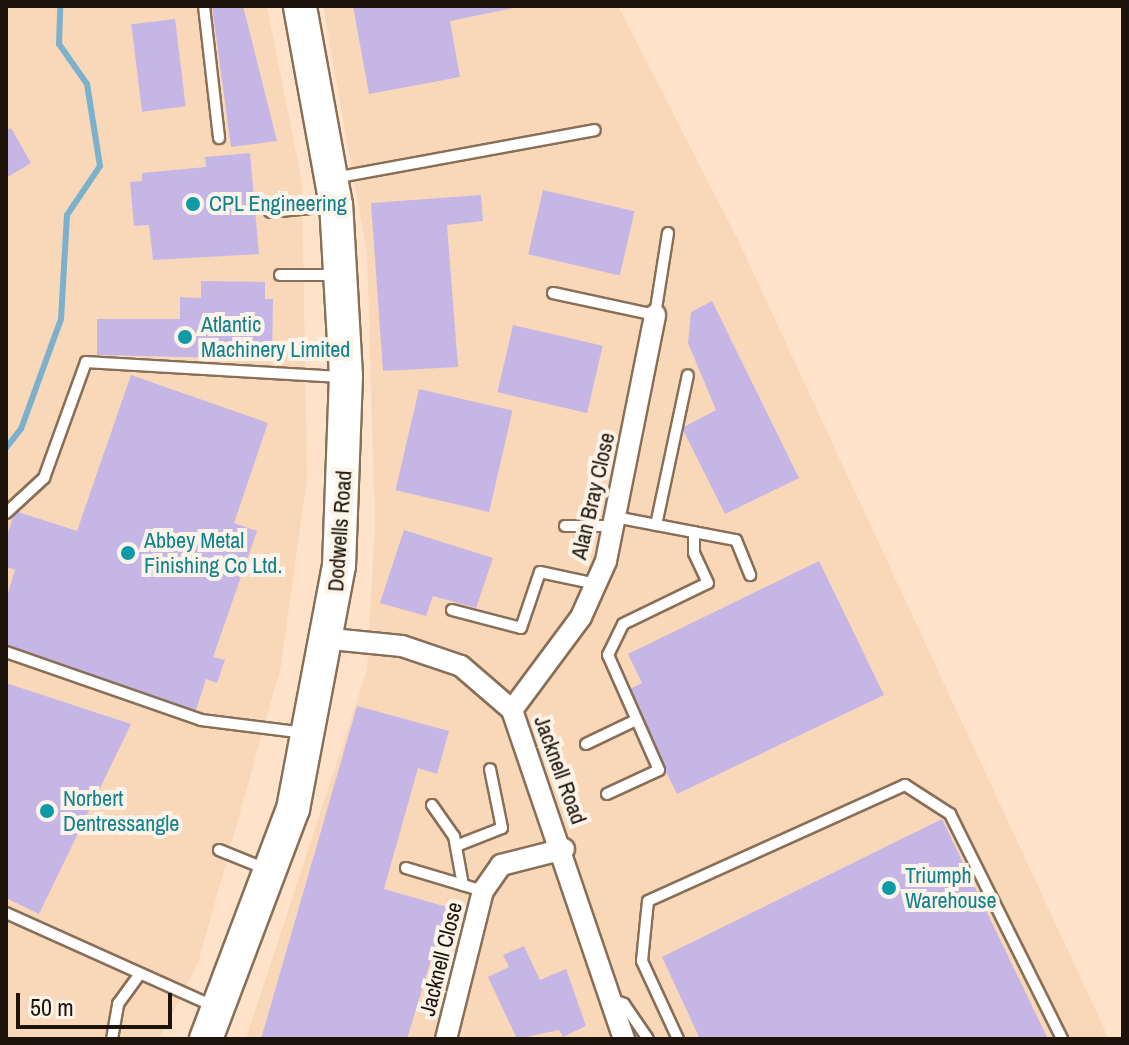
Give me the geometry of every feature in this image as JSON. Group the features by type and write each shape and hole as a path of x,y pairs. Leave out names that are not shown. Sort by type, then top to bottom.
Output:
{"main road":[{"name":"Dodwells Road","path":"206,1039 271,871 311,735 331,639 346,376 334,192 300,6"}],"street":[{"name":"Alan Bray Close","path":"512,710 581,617 596,584 614,521 655,315"},
{"name":"Jacknell Road","path":"331,639 402,646 461,666 512,710 564,849 624,1039"},
{"name":"Jacknell Close","path":"446,1039 473,888 501,865 564,849"}],"lane":[{"path":"204,6 219,138"},
{"path":"270,212 334,192 595,130"},
{"path":"553,293 655,315 668,233"},
{"path":"280,275 341,274"},
{"path":"6,513 44,478 86,362 346,376"},
{"path":"656,525 688,375"},
{"path":"565,526 614,521 656,525 736,540 750,575"},
{"path":"607,794 659,770 608,655 623,624 708,583 694,553 694,532"},
{"path":"452,610 521,628 540,572 596,584"},
{"path":"6,652 201,720 311,735"},
{"path":"586,744 636,720"},
{"path":"456,846 502,828 490,769"},
{"path":"678,1039 642,961 648,901 905,785 950,814 1062,1039"},
{"path":"432,805 456,846 473,888"},
{"path":"219,850 271,871"},
{"path":"406,868 473,888"},
{"path":"6,913 138,976 219,1008"},
{"path":"112,1039 118,1004 138,976"},
{"path":"611,999 624,1004 648,1039"}],"shaded area":[{"path":"6,6 267,6 302,183 307,478 281,666 198,963 159,1039 6,1039"},
{"path":"323,6 618,6 740,244 1109,1039 246,1039 367,670 375,524 367,254"}],"building":[{"path":"212,6 243,6 277,141 231,147"},
{"path":"353,6 519,7 450,21 460,77 369,94"},
{"path":"175,19 186,106 142,112 131,24"},
{"path":"11,128 31,163 6,178 6,131"},
{"name":"CPL Engineering","path":"250,153 259,254 153,260 149,225 134,226 130,182 142,181 142,173 206,167 205,157"},
{"path":"543,190 635,211 620,275 528,254"},
{"path":"481,195 483,221 447,225 458,367 383,371 371,203"},
{"name":"Atlantic Machinery Limited","path":"201,281 265,282 265,299 273,299 272,359 97,355 97,319 180,319 180,297 201,298"},
{"path":"712,301 799,478 725,514 682,428 716,410 688,343 691,312"},
{"path":"513,325 603,346 587,413 497,392"},
{"name":"Abbey Metal Finishing Co Ltd.","path":"131,375 268,423 234,523 257,531 213,657 225,660 217,683 206,679 195,713 6,649 6,599 15,570 6,567 6,539 15,511 77,531"},
{"path":"419,389 513,411 489,512 396,490"},
{"path":"404,530 493,558 476,608 433,596 426,616 380,603"},
{"path":"819,561 884,695 677,794 626,691 642,683 628,654"},
{"name":"Norbert Dentressangle","path":"6,683 131,724 39,914 6,898"},
{"path":"357,706 449,731 437,774 418,768 384,889 447,907 407,1039 261,1039"},
{"name":"Triumph Warehouse","path":"942,819 1048,1039 700,1039 662,957"},
{"path":"524,946 540,980 566,969 586,1026 563,1037 559,1030 517,1039 488,977 509,967 503,955"}],"waterway":[{"path":"6,448 21,429 61,319 67,215 100,166 87,84 59,44 60,6"}],"place":[{"name":"CPL Engineering","path":"193,204"},
{"name":"Atlantic Machinery Limited","path":"185,337"},
{"name":"Abbey Metal Finishing Co Ltd.","path":"128,553"},
{"name":"Norbert Dentressangle","path":"47,811"},
{"name":"Triumph Warehouse","path":"889,888"}]}
